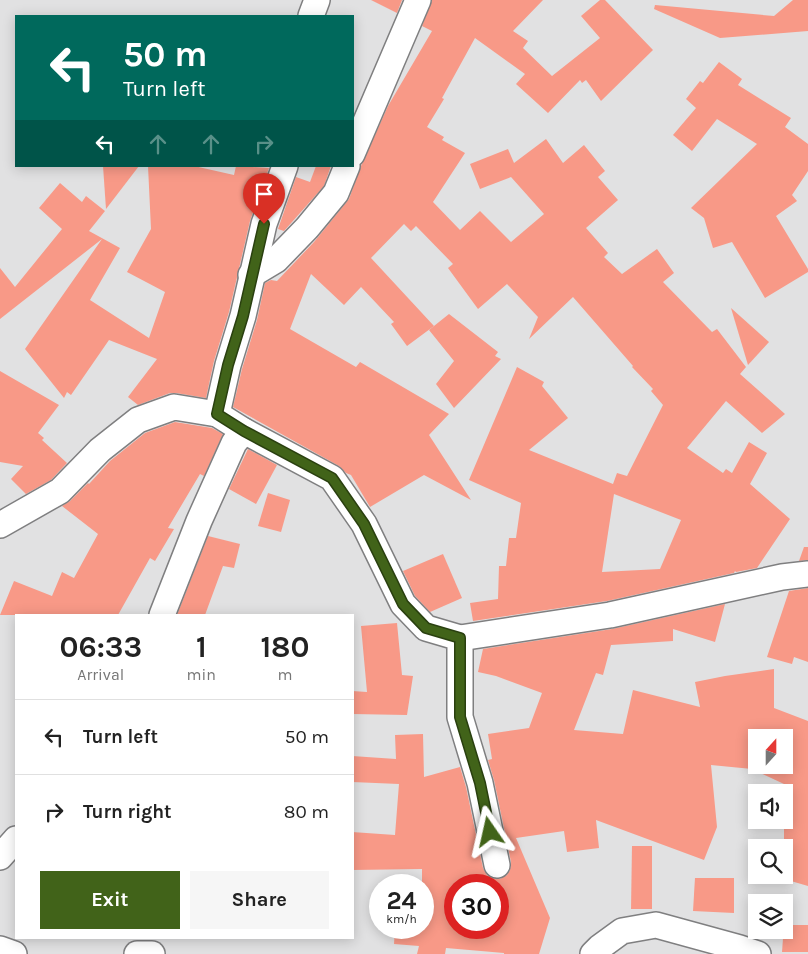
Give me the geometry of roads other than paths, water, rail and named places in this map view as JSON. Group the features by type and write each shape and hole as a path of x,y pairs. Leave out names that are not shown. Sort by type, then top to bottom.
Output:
{"street":[{"path":"311,15 317,0"},
{"path":"354,149 418,0"},
{"path":"217,414 228,365 243,316 264,224 284,167"},
{"path":"251,275 276,260 307,228 336,193 347,167"},
{"path":"0,524 60,491 100,450 138,420 174,407 217,414 244,431 332,478 364,524 403,604 426,628 460,638 610,614 782,577 808,574"},
{"path":"162,614 199,521 234,443 244,431"},
{"path":"460,638 460,717 480,783 497,865"},
{"path":"0,857 15,840"},
{"path":"593,954 622,931 656,925 758,954"},
{"path":"0,949 14,954"},
{"path":"137,954 152,954"}]}
